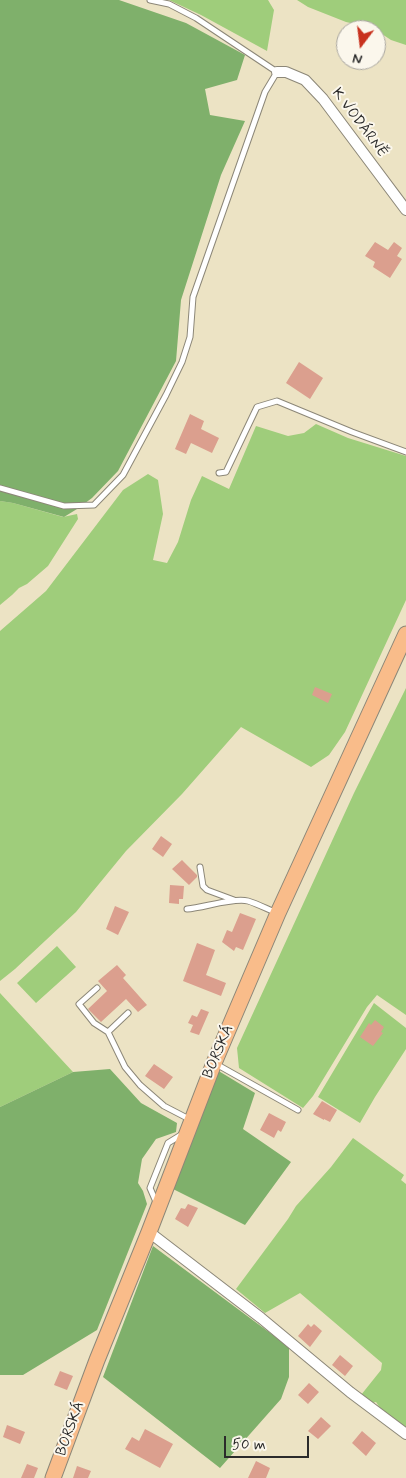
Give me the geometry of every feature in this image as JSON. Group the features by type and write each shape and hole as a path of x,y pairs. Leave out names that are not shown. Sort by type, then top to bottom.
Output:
{"main road":[{"name":"BORSKÁ","path":"53,1478 97,1360 214,1063 278,913 406,634"}],"street":[{"name":"K VODÁRNĚ","path":"277,72 286,72 304,80 323,99 406,210"},
{"path":"148,1232 406,1434"}],"lane":[{"path":"0,488 64,506 94,504 123,475 182,362 190,337 193,297 265,92 277,72 196,18 169,4 150,0"},
{"path":"219,473 226,472 257,407 276,401 406,452"},
{"path":"200,867 203,886 206,890 234,900"},
{"path":"186,909 234,900 247,900 278,913"},
{"path":"97,988 79,1004 83,1012 94,1023 108,1032 126,1067 140,1085 188,1126"},
{"path":"108,1032 128,1013"},
{"path":"214,1063 298,1110"}],"green space":[{"path":"0,0 119,0 186,23 245,55 237,80 205,89 210,115 245,121 221,175 181,300 176,361 118,471 92,498 64,517 0,501"},
{"path":"169,0 268,0 274,10 267,51 201,15"},
{"path":"297,0 406,0 406,45 386,37 386,20 341,20 308,7"},
{"path":"316,424 348,438 406,456 406,600 345,732 329,755 311,767 241,727 182,794 126,851 76,912 0,981 0,631 46,591 123,490 148,474 158,480 163,514 153,560 167,563 178,542 191,500 202,476 229,489 256,426 288,436 304,433"},
{"path":"0,501 63,517 77,514 78,519 48,566 0,605"},
{"path":"406,688 406,1015 377,995 367,1007 313,1096 303,1108 239,1068 237,1048 354,793"},
{"path":"57,946 76,967 36,1003 17,983"},
{"path":"0,993 73,1072 0,1107"},
{"path":"374,1003 406,1028 406,1049 360,1123 318,1097"},
{"path":"110,1069 141,1103 177,1123 176,1132 156,1139 142,1159 138,1183 147,1204 97,1330 23,1375 0,1375 0,1107 73,1072"},
{"path":"217,1070 255,1093 243,1129 291,1162 245,1225 171,1188"},
{"path":"353,1138 404,1175 401,1180 406,1184 406,1428 380,1408 376,1402 372,1403 361,1395 381,1370 382,1363 300,1293 265,1313 236,1289 296,1206 331,1167"},
{"path":"153,1246 289,1347 289,1377 281,1399 220,1468 103,1377"}],"building":[{"path":"375,242 388,250 394,242 402,248 397,256 402,259 390,278 373,267 375,262 365,256"},
{"path":"299,362 323,378 310,399 286,383"},
{"path":"190,414 204,421 201,429 219,438 212,453 191,443 186,454 175,449"},
{"path":"315,687 332,694 328,703 312,695"},
{"path":"161,836 172,844 163,857 152,849"},
{"path":"182,860 197,875 189,885 172,869"},
{"path":"170,885 184,886 183,899 179,899 179,904 169,903"},
{"path":"115,906 129,912 118,935 106,929"},
{"path":"240,913 256,919 243,950 236,947 234,951 222,942 227,930 232,932"},
{"path":"197,943 215,950 206,975 226,983 221,996 183,981"},
{"path":"117,965 126,975 123,978 147,1005 138,1012 126,999 101,1022 88,1009 107,991 98,981"},
{"path":"201,1009 209,1012 199,1035 190,1032 193,1025 188,1023 192,1015 197,1017"},
{"path":"375,1020 384,1027 381,1032 383,1033 373,1046 360,1037 369,1023 371,1025"},
{"path":"154,1064 173,1077 164,1089 145,1076"},
{"path":"322,1101 337,1110 330,1122 313,1114"},
{"path":"269,1113 286,1122 281,1132 278,1130 274,1138 260,1130"},
{"path":"188,1204 198,1208 188,1227 175,1219 181,1208 185,1209"},
{"path":"308,1324 311,1327 314,1324 322,1331 310,1347 298,1336"},
{"path":"340,1355 353,1366 345,1376 332,1365"},
{"path":"60,1371 73,1376 67,1390 54,1385"},
{"path":"309,1383 319,1392 308,1404 298,1395"},
{"path":"321,1417 331,1426 318,1439 308,1431"},
{"path":"7,1425 25,1432 20,1444 3,1437"},
{"path":"145,1429 173,1444 160,1468 125,1449 132,1437 139,1441"},
{"path":"362,1431 376,1443 366,1456 352,1443"},
{"path":"256,1461 270,1468 266,1478 248,1478"},
{"path":"27,1464 38,1468 34,1478 21,1478"},
{"path":"77,1466 91,1471 88,1478 73,1478"}]}
